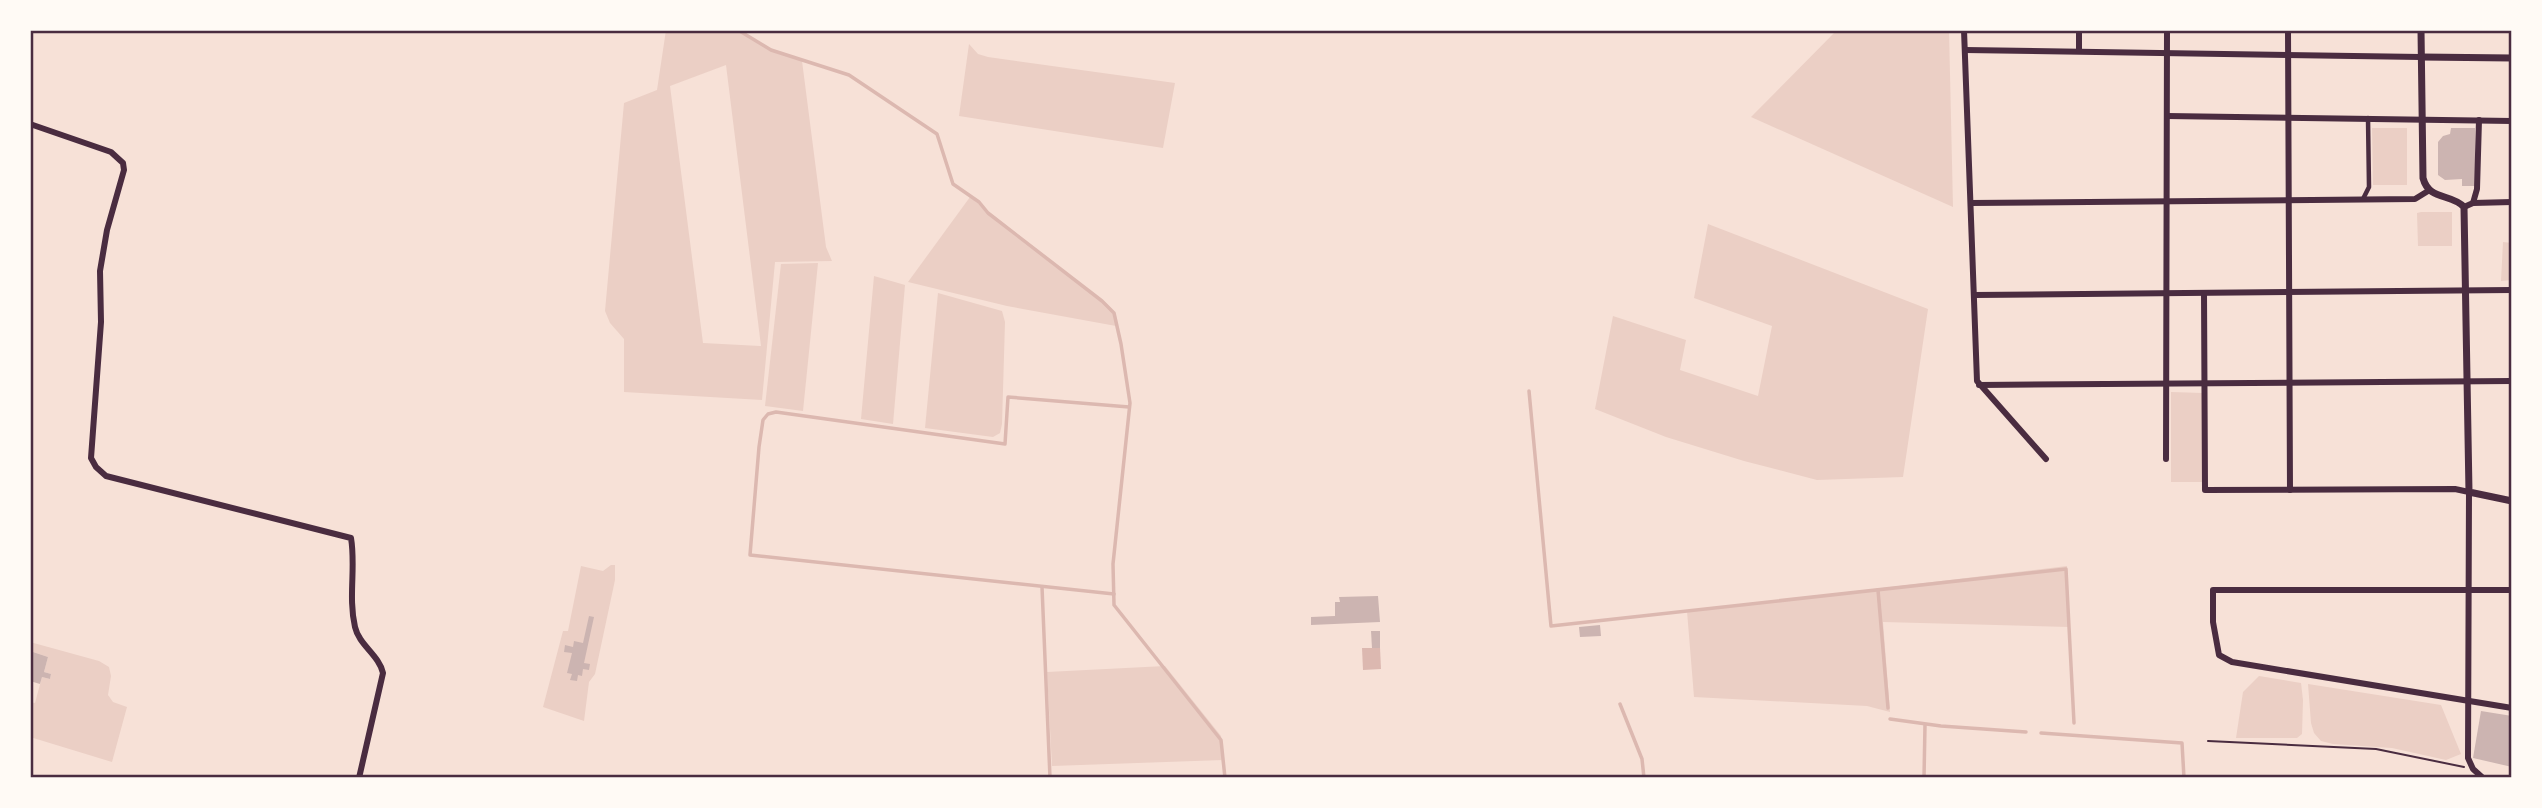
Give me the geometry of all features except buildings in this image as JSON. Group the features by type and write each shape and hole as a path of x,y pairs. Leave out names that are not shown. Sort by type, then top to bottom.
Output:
{"street":[{"path":"1964,30 1977,381 2046,459"},
{"path":"2078,51 2079,30"},
{"path":"2166,459 2167,30"},
{"path":"2288,30 2290,490"},
{"path":"2421,30 2423,178 2428,191 2437,196 2454,199 2464,207 2469,492 2468,758 2473,769 2483,778"},
{"path":"1965,50 2512,58"},
{"path":"2167,116 2512,121"},
{"path":"2363,199 2369,187 2368,118"},
{"path":"2473,203 2477,189 2479,120"},
{"path":"30,124 111,152 123,163 124,170 107,230 100,271 101,322 91,458 96,467 106,475 351,538 352,606 356,630 369,650 380,660 383,673 359,778"},
{"path":"1971,203 2415,199 2428,191"},
{"path":"2464,207 2473,203 2512,202"},
{"path":"1974,295 2512,290"},
{"path":"2204,293 2205,490 2455,489 2512,501"},
{"path":"1979,385 2512,381"},
{"path":"2512,590 2213,590 2213,622 2219,655 2232,662 2512,708"}],"path":[{"path":"2208,741 2376,748 2473,769"}],"shaded area":[{"path":"666,30 738,30 768,49 802,61 826,247 832,261 775,262 762,400 624,392 624,339 610,323 605,311 624,103 657,90","holes":["726,65 761,346 703,343 670,86"]},
{"path":"1837,30 1949,30 1953,207 1751,117"},
{"path":"969,44 978,54 988,57 1175,83 1163,148 959,116"},
{"path":"2372,128 2407,128 2407,185 2373,185"},
{"path":"970,197 1107,304 1114,312 1116,326 1007,306 908,282"},
{"path":"2452,212 2452,246 2418,246 2417,213"},
{"path":"1708,224 1928,309 1903,477 1817,480 1666,437 1595,409 1613,316 1686,340 1680,370 1758,396 1772,326 1694,298"},
{"path":"2503,242 2512,243 2512,280 2501,281"},
{"path":"818,263 803,411 765,406 781,264"},
{"path":"874,276 905,285 893,424 861,419"},
{"path":"938,293 1002,311 1005,322 1002,424 1000,433 993,437 925,428"},
{"path":"2171,392 2203,393 2202,482 2171,482"},
{"path":"615,565 615,580 595,674 589,682 584,721 543,707 563,631 568,631 581,566 603,571"},
{"path":"2067,566 2069,627 1883,622 1890,712 1867,706 1694,697 1687,611"},
{"path":"30,642 99,661 109,667 111,676 108,695 113,702 127,707 112,762 30,737 33,709 30,708 30,702 35,703 42,677 50,679 51,674 44,672 48,657 30,651"},
{"path":"1362,648 1380,648 1381,669 1363,670"},
{"path":"1165,666 1221,736 1223,760 1052,766 1047,672"},
{"path":"2259,676 2301,683 2302,734 2297,738 2236,738 2243,692"},
{"path":"2308,684 2441,705 2461,754 2446,760 2392,748 2321,741 2314,733 2311,723"}],"waterway":[{"path":"738,30 771,50 849,75 937,134 953,184 979,202 988,213 1114,313 1130,403 1113,564 1114,605 1221,740 1225,778"},
{"path":"1529,391 1551,626 2066,569 2074,723"},
{"path":"1114,594 750,555 759,447 763,420 768,414 776,412 1005,444 1008,397 1129,407"},
{"path":"1042,587 1050,778"},
{"path":"1878,590 1888,708"},
{"path":"1620,704 1642,759 1644,778"},
{"path":"1890,719 1941,726 2026,732"},
{"path":"1924,778 1925,725"},
{"path":"2041,733 2182,743 2184,778"}]}
